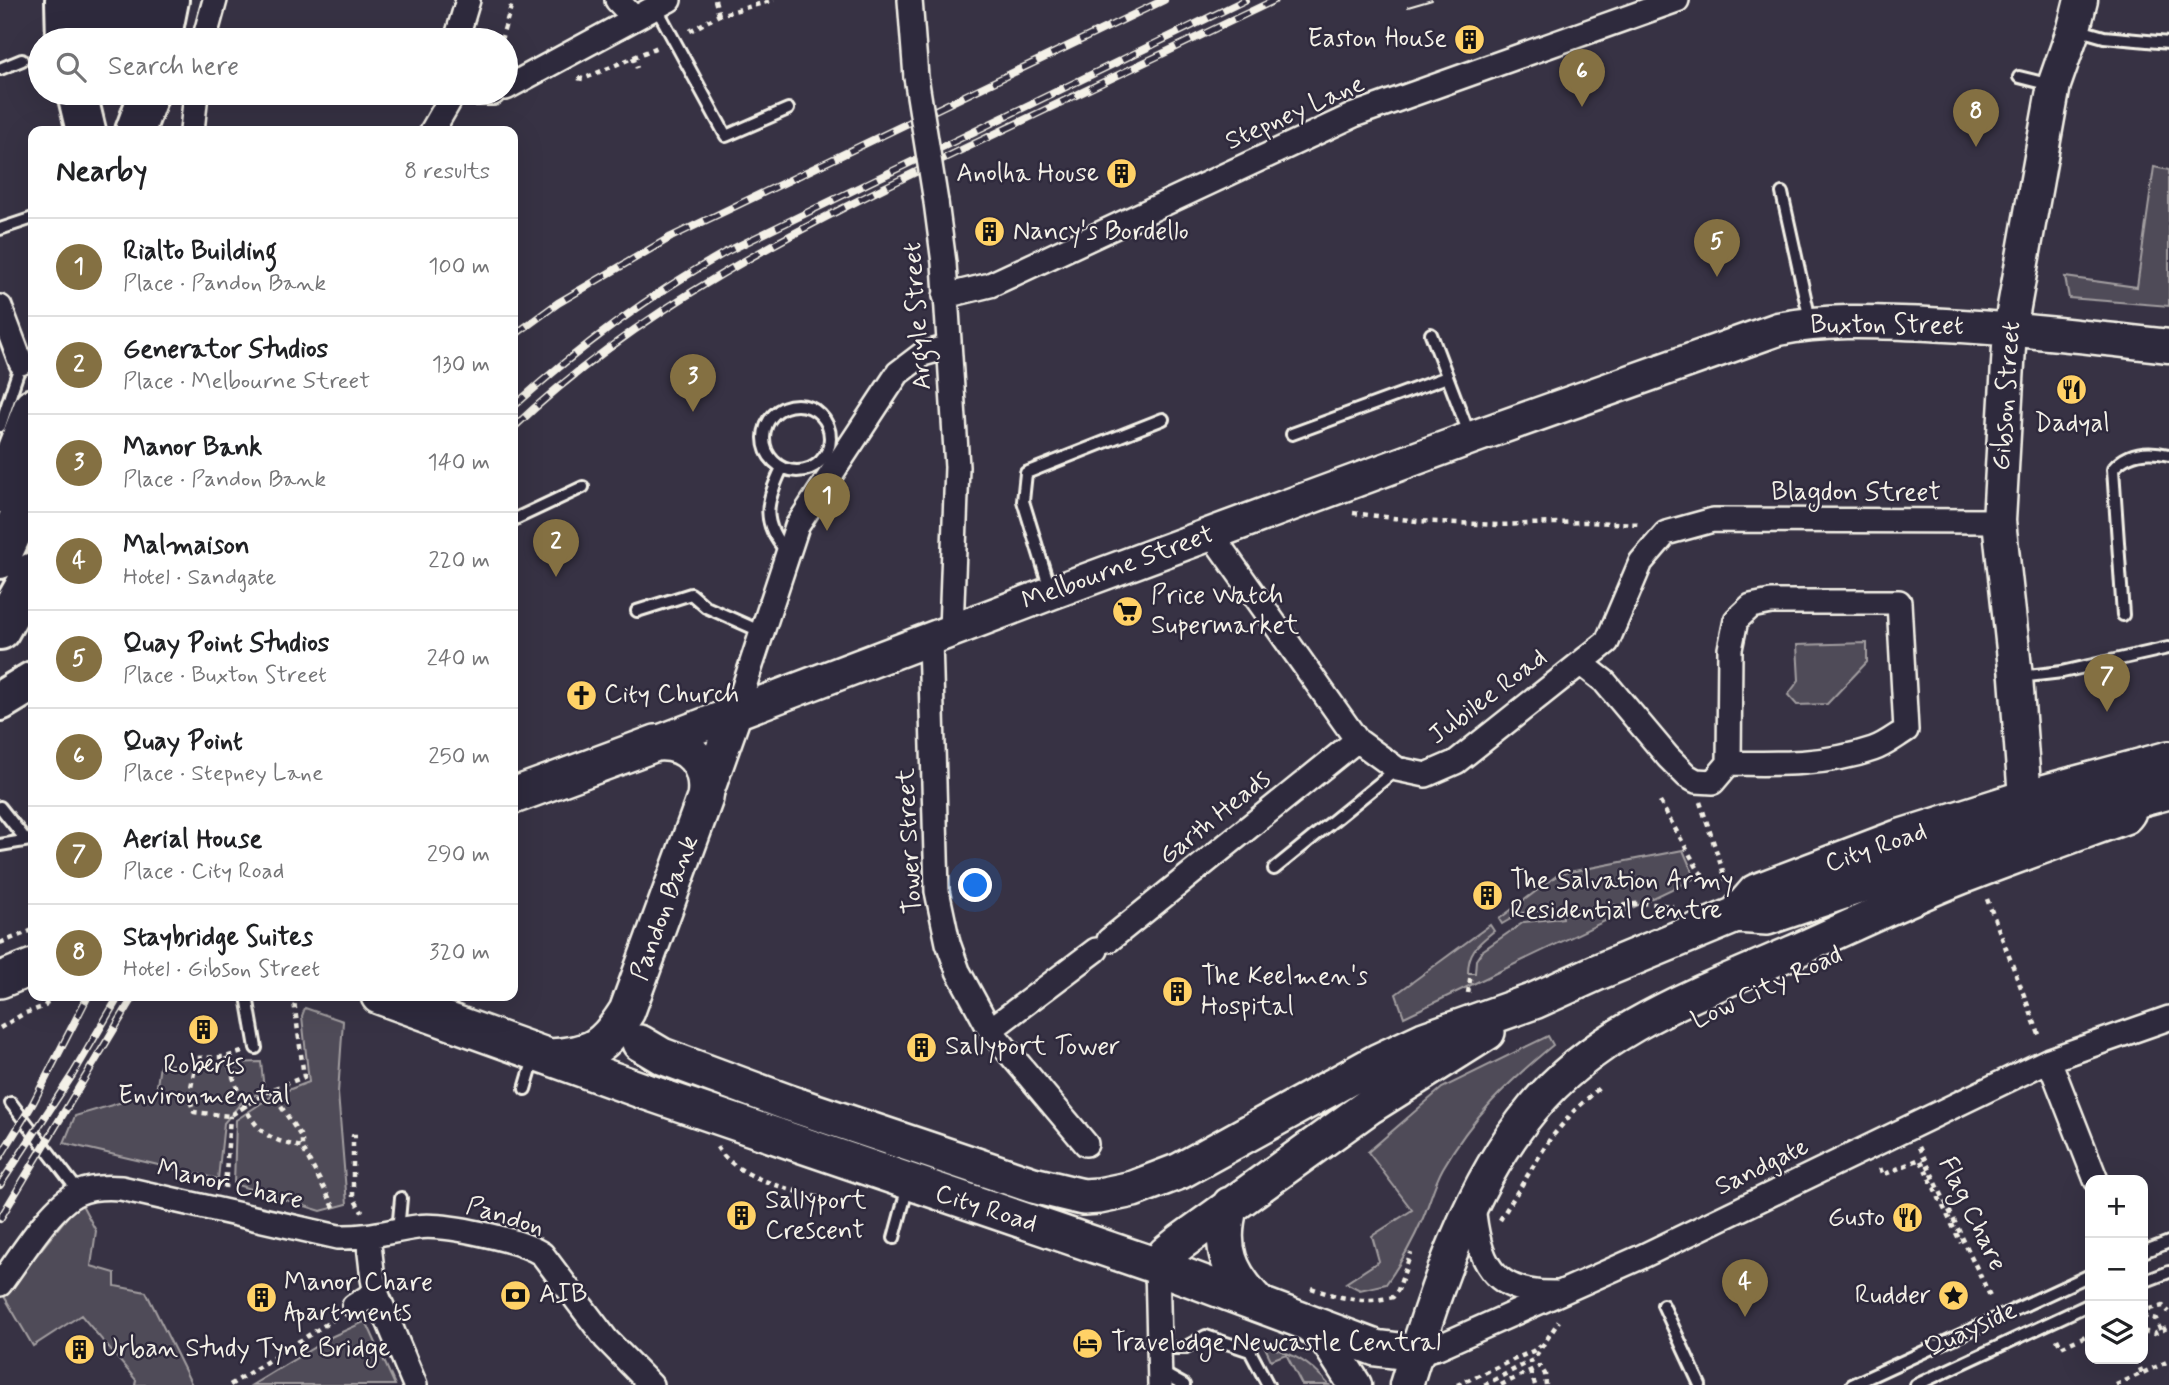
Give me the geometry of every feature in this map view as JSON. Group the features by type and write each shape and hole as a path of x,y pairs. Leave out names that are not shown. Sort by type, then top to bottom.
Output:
{"highway":[{"path":"65,0 66,28"},
{"path":"99,28 101,0"},
{"path":"133,0 133,28"},
{"path":"164,28 169,0"},
{"path":"81,105 87,126"},
{"path":"90,126 92,105"},
{"path":"133,105 134,126"},
{"path":"136,126 144,105"},
{"path":"0,494 28,421"},
{"path":"0,559 28,498"},
{"path":"0,630 28,581"},
{"path":"0,701 28,684"}],"main road":[{"name":"Gibson Street","path":"2025,798 2016,677 1999,521 2010,329 2054,85 2077,14"},
{"name":"Buxton Street","path":"1725,346 1778,329 1811,323 1870,322 2010,329 2169,346"},
{"name":"Melbourne Street","path":"518,794 1051,593 1725,346"},
{"path":"705,798 736,711"},
{"name":"Pandon Bank","path":"543,1055 569,1056 591,1049 611,1036 627,1011 705,798 706,775 691,753 674,744 656,743"},
{"name":"City Road","path":"1736,915 1756,892 1898,838 2025,798 2169,760"},
{"name":"City Road","path":"640,1043 662,1056 789,1103 1020,1181 1083,1197 1099,1196 1133,1189 1180,1171 1389,1056 1424,1040 1534,1001 1736,915 1767,917 1956,853 2078,815 2153,796"},
{"name":"Low City Road","path":"1411,1369 1472,1200 1500,1152 1533,1108 1560,1078 1598,1046 1647,1016 1891,907 2018,855 2126,817 2153,796"},
{"path":"2025,798 2048,809 2078,815"},
{"name":"City Road","path":"1956,853 2025,798"},
{"name":"Low City Road","path":"1891,907 1956,853"},
{"path":"0,980 28,969"},
{"name":"City Road","path":"393,1001 909,1184 1157,1266 1166,1254 1230,1205 1368,1107 1534,1001"},
{"path":"627,1011 633,1031 658,1072 692,1108"},
{"path":"1230,1205 1224,1234 1228,1259 1239,1283 1259,1304"},
{"path":"1157,1266 1376,1348 1411,1369"},
{"path":"1304,1321 1327,1341 1355,1385"}],"street":[{"path":"207,28 215,0"},
{"path":"460,28 468,0"},
{"path":"617,0 634,18"},
{"name":"Argyle Street","path":"910,0 916,77 944,263 957,467 941,634"},
{"name":"Stepney Lane","path":"945,296 990,285 1354,115 1677,0"},
{"path":"518,81 662,3"},
{"path":"193,126 195,105"},
{"path":"435,126 447,105"},
{"path":"0,307 21,363"},
{"path":"736,711 797,526 898,373 923,354 948,347"},
{"name":"Blagdon Street","path":"1666,533 1713,520 1999,521"},
{"name":"Jubilee Road","path":"1211,534 1357,740 1398,769 1426,775 1456,762 1608,642 1641,562 1666,533"},
{"path":"1581,663 1604,681 1687,776 1696,781 1713,782 1729,763 1731,637 1736,620 1751,606 1771,602 1899,602 1906,730 1876,748 1830,761 1729,763"},
{"name":"Tower Street","path":"941,634 937,891 942,920 958,971 990,1030 1086,1144"},
{"name":"Garth Heads","path":"990,1030 1102,945 1357,740"},
{"name":"Sandgate","path":"1411,1369 1438,1347 1641,1256 2049,1060 2169,1018"},
{"path":"2049,1060 2093,1175"},
{"name":"Manor Chare","path":"79,1192 92,1188 121,1188 338,1237 366,1227"},
{"path":"0,1284 55,1211 79,1192"},
{"name":"Sandgate","path":"1472,1200 1478,1246 1488,1266 1504,1282 1514,1287 1536,1293 1559,1292"},
{"name":"Pandon","path":"366,1227 398,1231 436,1226 509,1241 535,1250 549,1261 606,1339 651,1385"},
{"path":"366,1227 374,1285 415,1385"},
{"path":"338,1237 374,1285"},
{"path":"1157,1266 1160,1378"},
{"path":"354,1306 374,1285"}],"lane":[{"path":"662,3 726,136 788,109"},
{"path":"2077,14 2104,37 2169,43"},
{"path":"0,69 22,60"},
{"path":"2019,78 2054,85"},
{"path":"1782,193 1811,323"},
{"path":"0,229 28,220"},
{"path":"1431,334 1471,438"},
{"path":"0,426 21,363"},
{"path":"1292,434 1447,377"},
{"path":"801,405 813,409 822,417 829,431 827,452 810,468 799,471 782,468 771,458 764,443 766,425 782,408 801,405"},
{"path":"1051,593 1023,501 1026,473 1163,419"},
{"path":"2123,615 2113,469 2122,458 2138,453 2169,455"},
{"path":"782,468 772,491 768,514 773,537 787,552"},
{"path":"518,518 583,487"},
{"path":"637,611 691,594 706,607 762,632"},
{"path":"2016,677 2062,672 2168,648"},
{"path":"1274,869 1398,769"},
{"path":"0,807 28,838"},
{"path":"0,845 28,840"},
{"path":"248,1001 256,1048"},
{"path":"525,1089 543,1055"},
{"path":"11,1103 79,1192"},
{"path":"894,1238 909,1184"},
{"path":"398,1231 401,1198"},
{"path":"2148,1250 2169,1242"},
{"path":"2148,1280 2169,1272"},
{"name":"Quayside","path":"1852,1385 2085,1277"},
{"path":"1663,1305 1700,1385"},
{"name":"Quayside","path":"1916,1385 2085,1306"},
{"path":"1158,1348 1185,1348 1206,1336 1250,1351 1268,1385"},
{"path":"1160,1378 1184,1385"}],"path":[{"path":"505,28 513,0"},
{"path":"715,0 719,15"},
{"path":"737,0 739,9"},
{"path":"692,30 719,15 774,0"},
{"path":"637,68 633,57 651,50"},
{"path":"1340,512 1417,521 1498,525 1585,522 1642,524 1666,533"},
{"path":"1660,802 1699,871 1713,886"},
{"path":"1701,810 1726,881"},
{"path":"1983,888 2049,1060"},
{"path":"1563,913 1643,903 1673,906"},
{"path":"0,943 28,932"},
{"path":"1468,996 1471,973"},
{"path":"0,1028 23,1014 45,1006 48,1001"},
{"path":"256,1048 226,1057 197,1058 189,1097 194,1112 230,1116 270,1090 304,1077 294,1001"},
{"path":"226,1057 245,1107 259,1129 274,1139 302,1147"},
{"path":"1498,1223 1550,1139 1601,1085"},
{"path":"270,1090 302,1138 302,1147 334,1208"},
{"path":"692,1108 722,1155 755,1178 827,1200"},
{"path":"224,1211 230,1116"},
{"name":"Flag Chare","path":"1909,1128 2000,1317"},
{"path":"357,1136 353,1136 353,1197 366,1227"},
{"path":"1869,1146 1883,1175 1920,1158 1961,1243"},
{"path":"1305,1286 1338,1297 1368,1301 1393,1297 1398,1290 1410,1253"},
{"path":"2145,1301 2149,1309 2163,1306 2169,1312"},
{"path":"230,1385 354,1306"},
{"path":"2148,1316 2156,1319 2161,1332"},
{"path":"2148,1331 2161,1332 2169,1327"},
{"path":"1457,1385 1533,1351 1544,1342"},
{"path":"1484,1385 1533,1360"},
{"path":"2116,1385 2169,1361"},
{"path":"2138,1364 2142,1373"},
{"path":"1496,1379 1500,1385 1540,1366 1545,1374 1546,1385"},
{"path":"1530,1371 1535,1385"}],"shaded area":[{"path":"2154,167 2169,170 2169,306 2069,298 2065,277 2137,287"},
{"path":"1867,643 1867,662 1827,704 1797,705 1788,695 1799,680 1797,645"},
{"path":"1683,850 1695,878 1404,1017 1396,994 1490,925 1494,931 1475,949 1468,973 1475,973 1476,960 1482,951 1524,922 1563,918 1562,908 1521,913 1502,924 1499,919 1559,874"},
{"path":"305,1008 343,1021 338,1093 347,1204 321,1211 234,1184 236,1120 272,1096 309,1082 302,1016"},
{"path":"1548,1036 1553,1045 1492,1101 1454,1150 1440,1174 1411,1243 1386,1284 1360,1290 1346,1283 1379,1261 1372,1236 1412,1210 1368,1152 1442,1088"},
{"path":"261,1062 264,1090 241,1103 224,1123 218,1179 64,1143 75,1116 156,1092 160,1065"},
{"path":"80,1201 96,1231 91,1266 115,1273 115,1286 146,1292 192,1385 135,1385 136,1380 81,1315 33,1346 4,1296"},
{"path":"366,1321 395,1385 252,1385 333,1336"},
{"path":"1264,1345 1300,1359 1329,1385 1302,1385 1286,1354 1271,1360"}],"tram line":[{"path":"1408,7 1432,0"}],"railway":[{"path":"518,332 558,303 671,237 1164,0"},
{"path":"518,403 615,324 669,286 726,252 1245,0"},
{"path":"518,424 562,384 614,344 668,307 780,241 896,182 1275,0"},
{"path":"0,1157 33,1103 85,1001"},
{"path":"0,1185 73,1074 116,1001"},
{"path":"0,1219 131,1001"}],"place":[{"name":"Easton House","path":"1470,39"},
{"name":"Quay Point","path":"1582,107"},
{"name":"Staybridge Suites","path":"1976,147"},
{"name":"Anolha House","path":"1122,174"},
{"name":"Nancy's Bordello","path":"990,232"},
{"name":"Quay Point Studios","path":"1717,277"},
{"name":"Dadyal","path":"2072,389"},
{"name":"Manor Bank","path":"693,412"},
{"name":"Rialto Building","path":"827,531"},
{"name":"Generator Studios","path":"556,577"},
{"name":"Price Watch Supermarket","path":"1128,611"},
{"name":"City Church","path":"581,695"},
{"name":"Aerial House","path":"2107,712"},
{"name":"The Salvation Army Residential Centre","path":"1487,896"},
{"name":"The Keelmen's Hospital","path":"1178,992"},
{"name":"Roberts Environmental","path":"204,1030"},
{"name":"Sallyport Tower","path":"922,1047"},
{"name":"Sallyport Crescent","path":"742,1216"},
{"name":"Gusto","path":"1908,1218"},
{"name":"AIB","path":"516,1295"},
{"name":"Rudder","path":"1954,1296"},
{"name":"Manor Chare Apartments","path":"261,1298"},
{"name":"Malmaison","path":"1745,1317"},
{"name":"Travelodge Newcastle Central","path":"1088,1343"},
{"name":"Urban Study Tyne Bridge","path":"79,1349"}]}
